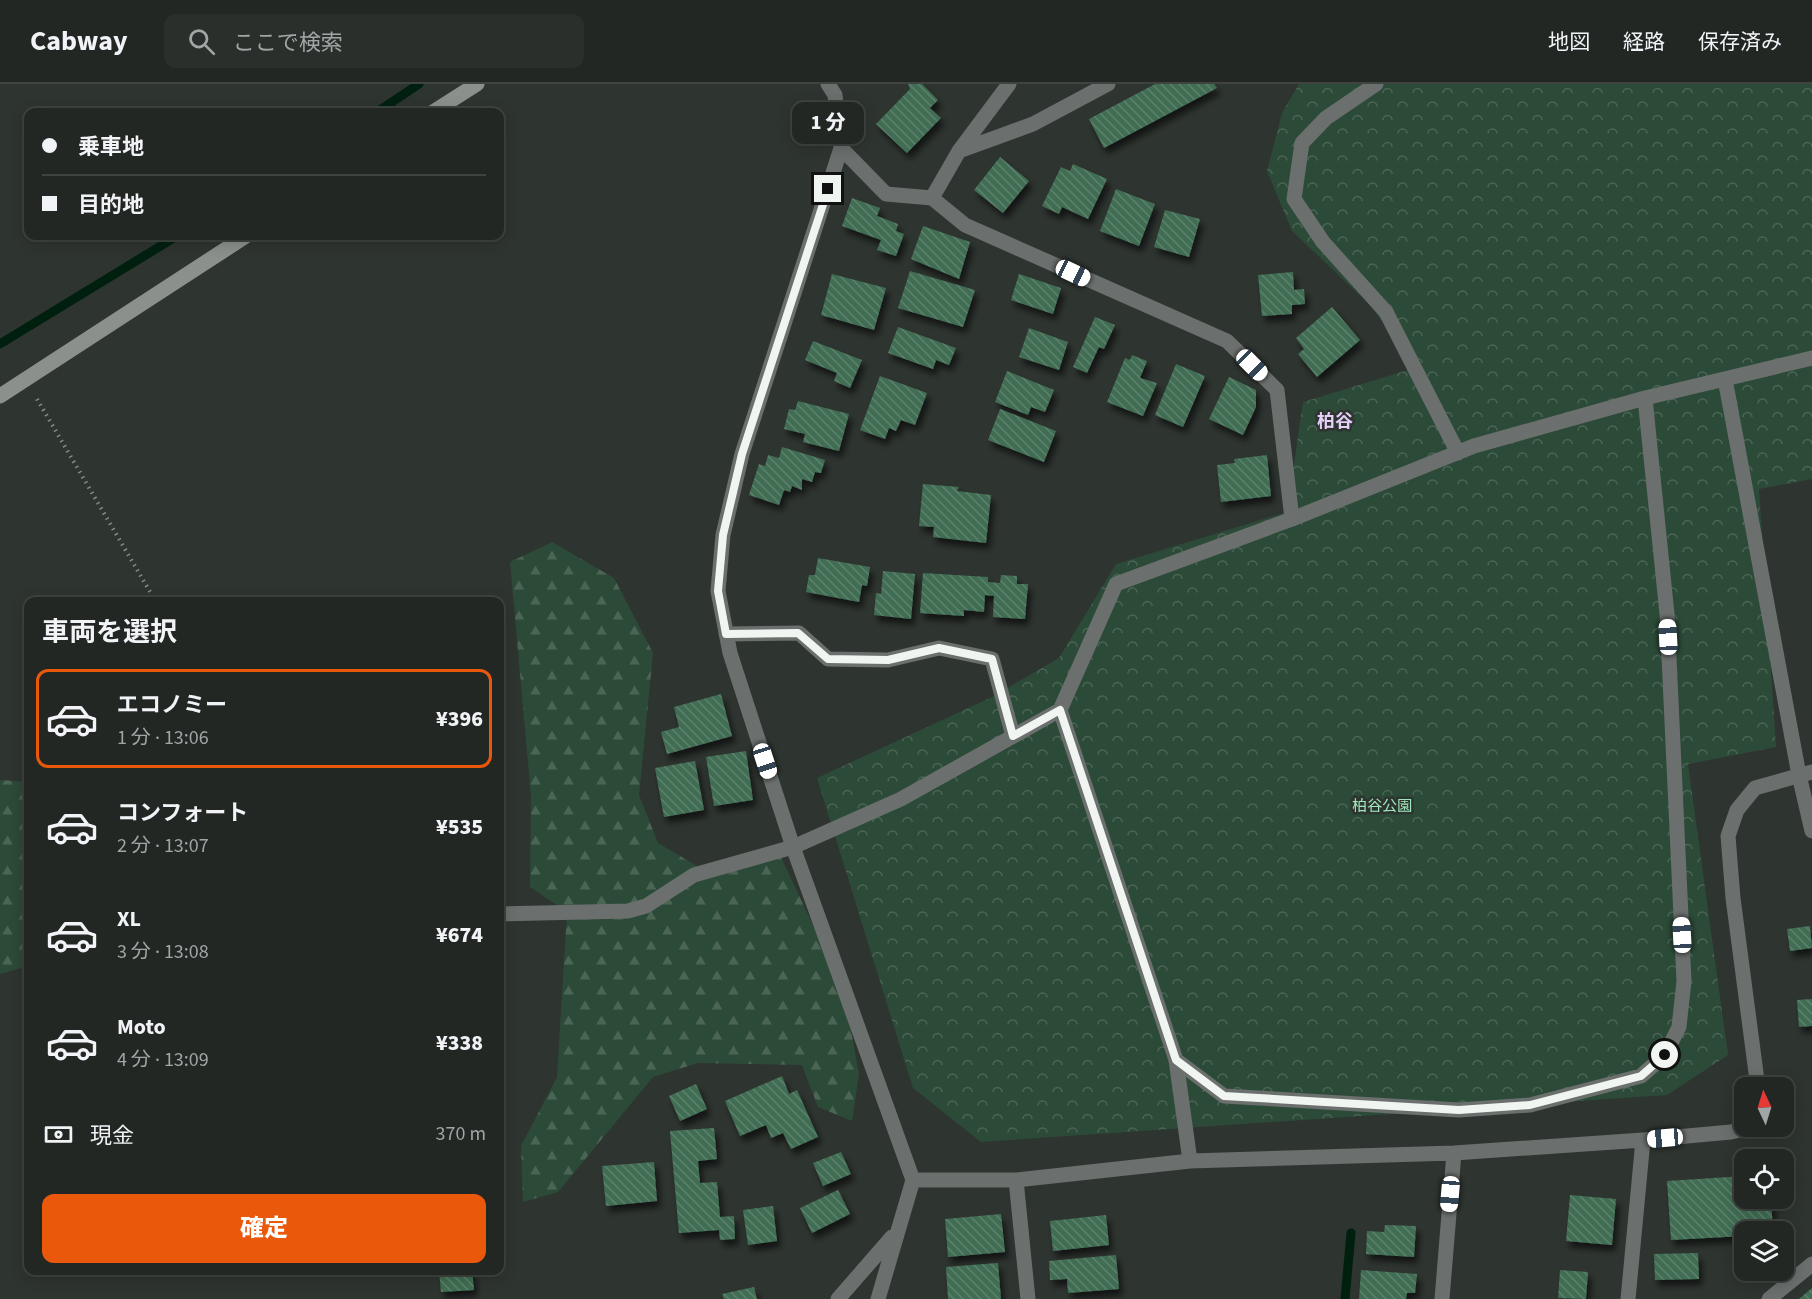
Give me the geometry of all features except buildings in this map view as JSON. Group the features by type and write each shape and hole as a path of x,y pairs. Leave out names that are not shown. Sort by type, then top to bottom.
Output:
{"street":[{"path":"439,108 477,84"},
{"path":"828,84 835,95 841,148 742,454 723,535 718,591 730,653 793,847 913,1180 878,1299"},
{"path":"932,198 959,151 1009,84"},
{"path":"959,151 1033,124 1108,84"},
{"path":"1376,84 1326,118 1302,143 1294,200 1323,242 1386,312 1458,453"},
{"path":"841,148 886,194 932,198 965,225 1227,341 1277,390 1292,519"},
{"path":"0,396 240,240"},
{"path":"504,914 628,911 646,906 694,875 793,847 901,799 1060,710 1116,584 1292,519 1458,453 1645,398 1812,358"},
{"path":"1725,379 1805,774 1812,831"},
{"path":"1176,1060 1224,1096 1459,1110 1530,1105 1641,1076 1665,1055 1678,1027 1684,981 1667,614 1645,398"},
{"path":"726,634 798,633 828,659 888,660 939,648 992,659 1013,736"},
{"path":"1060,710 1176,1060 1190,1161"},
{"path":"1757,1077 1733,898 1728,836 1737,810 1755,788 1805,774"},
{"path":"913,1180 1016,1180 1190,1161 1454,1153 1734,1131"},
{"path":"1628,1299 1643,1140"},
{"path":"1442,1299 1454,1153"},
{"path":"1016,1180 1028,1299"},
{"path":"838,1299 896,1233"},
{"path":"1769,1299 1812,1264"}],"path":[{"path":"26,380 153,597"}],"green space":[{"name":"柏谷公園","path":"1299,84 1812,84 1812,479 1759,489 1776,747 1688,764 1728,1055 1667,1095 981,1142 913,1088 817,778 992,697 1059,658 1116,564 1287,512 1303,402 1418,367 1368,303 1292,231 1267,171 1282,113"},
{"path":"552,542 614,578 653,653 639,795 658,843 707,872 778,851 844,991 859,1074 852,1121 818,1107 802,1065 698,1063 653,1077 558,1192 523,1202 521,1146 557,1077 567,912 530,887 531,796 510,562"},
{"path":"0,780 24,782 24,967 0,974"}],"waterway":[{"path":"383,108 419,84"},
{"path":"0,344 170,240"},
{"path":"1345,1299 1351,1233"}],"district":[{"name":"柏谷","path":"1335,421"}],"route":[{"path":"828,189 742,454 723,535 718,591 726,634 798,633 828,659 888,660 939,648 992,659 1013,736 1060,710 1176,1060 1224,1096 1459,1110 1530,1105 1641,1076 1665,1055"}]}
